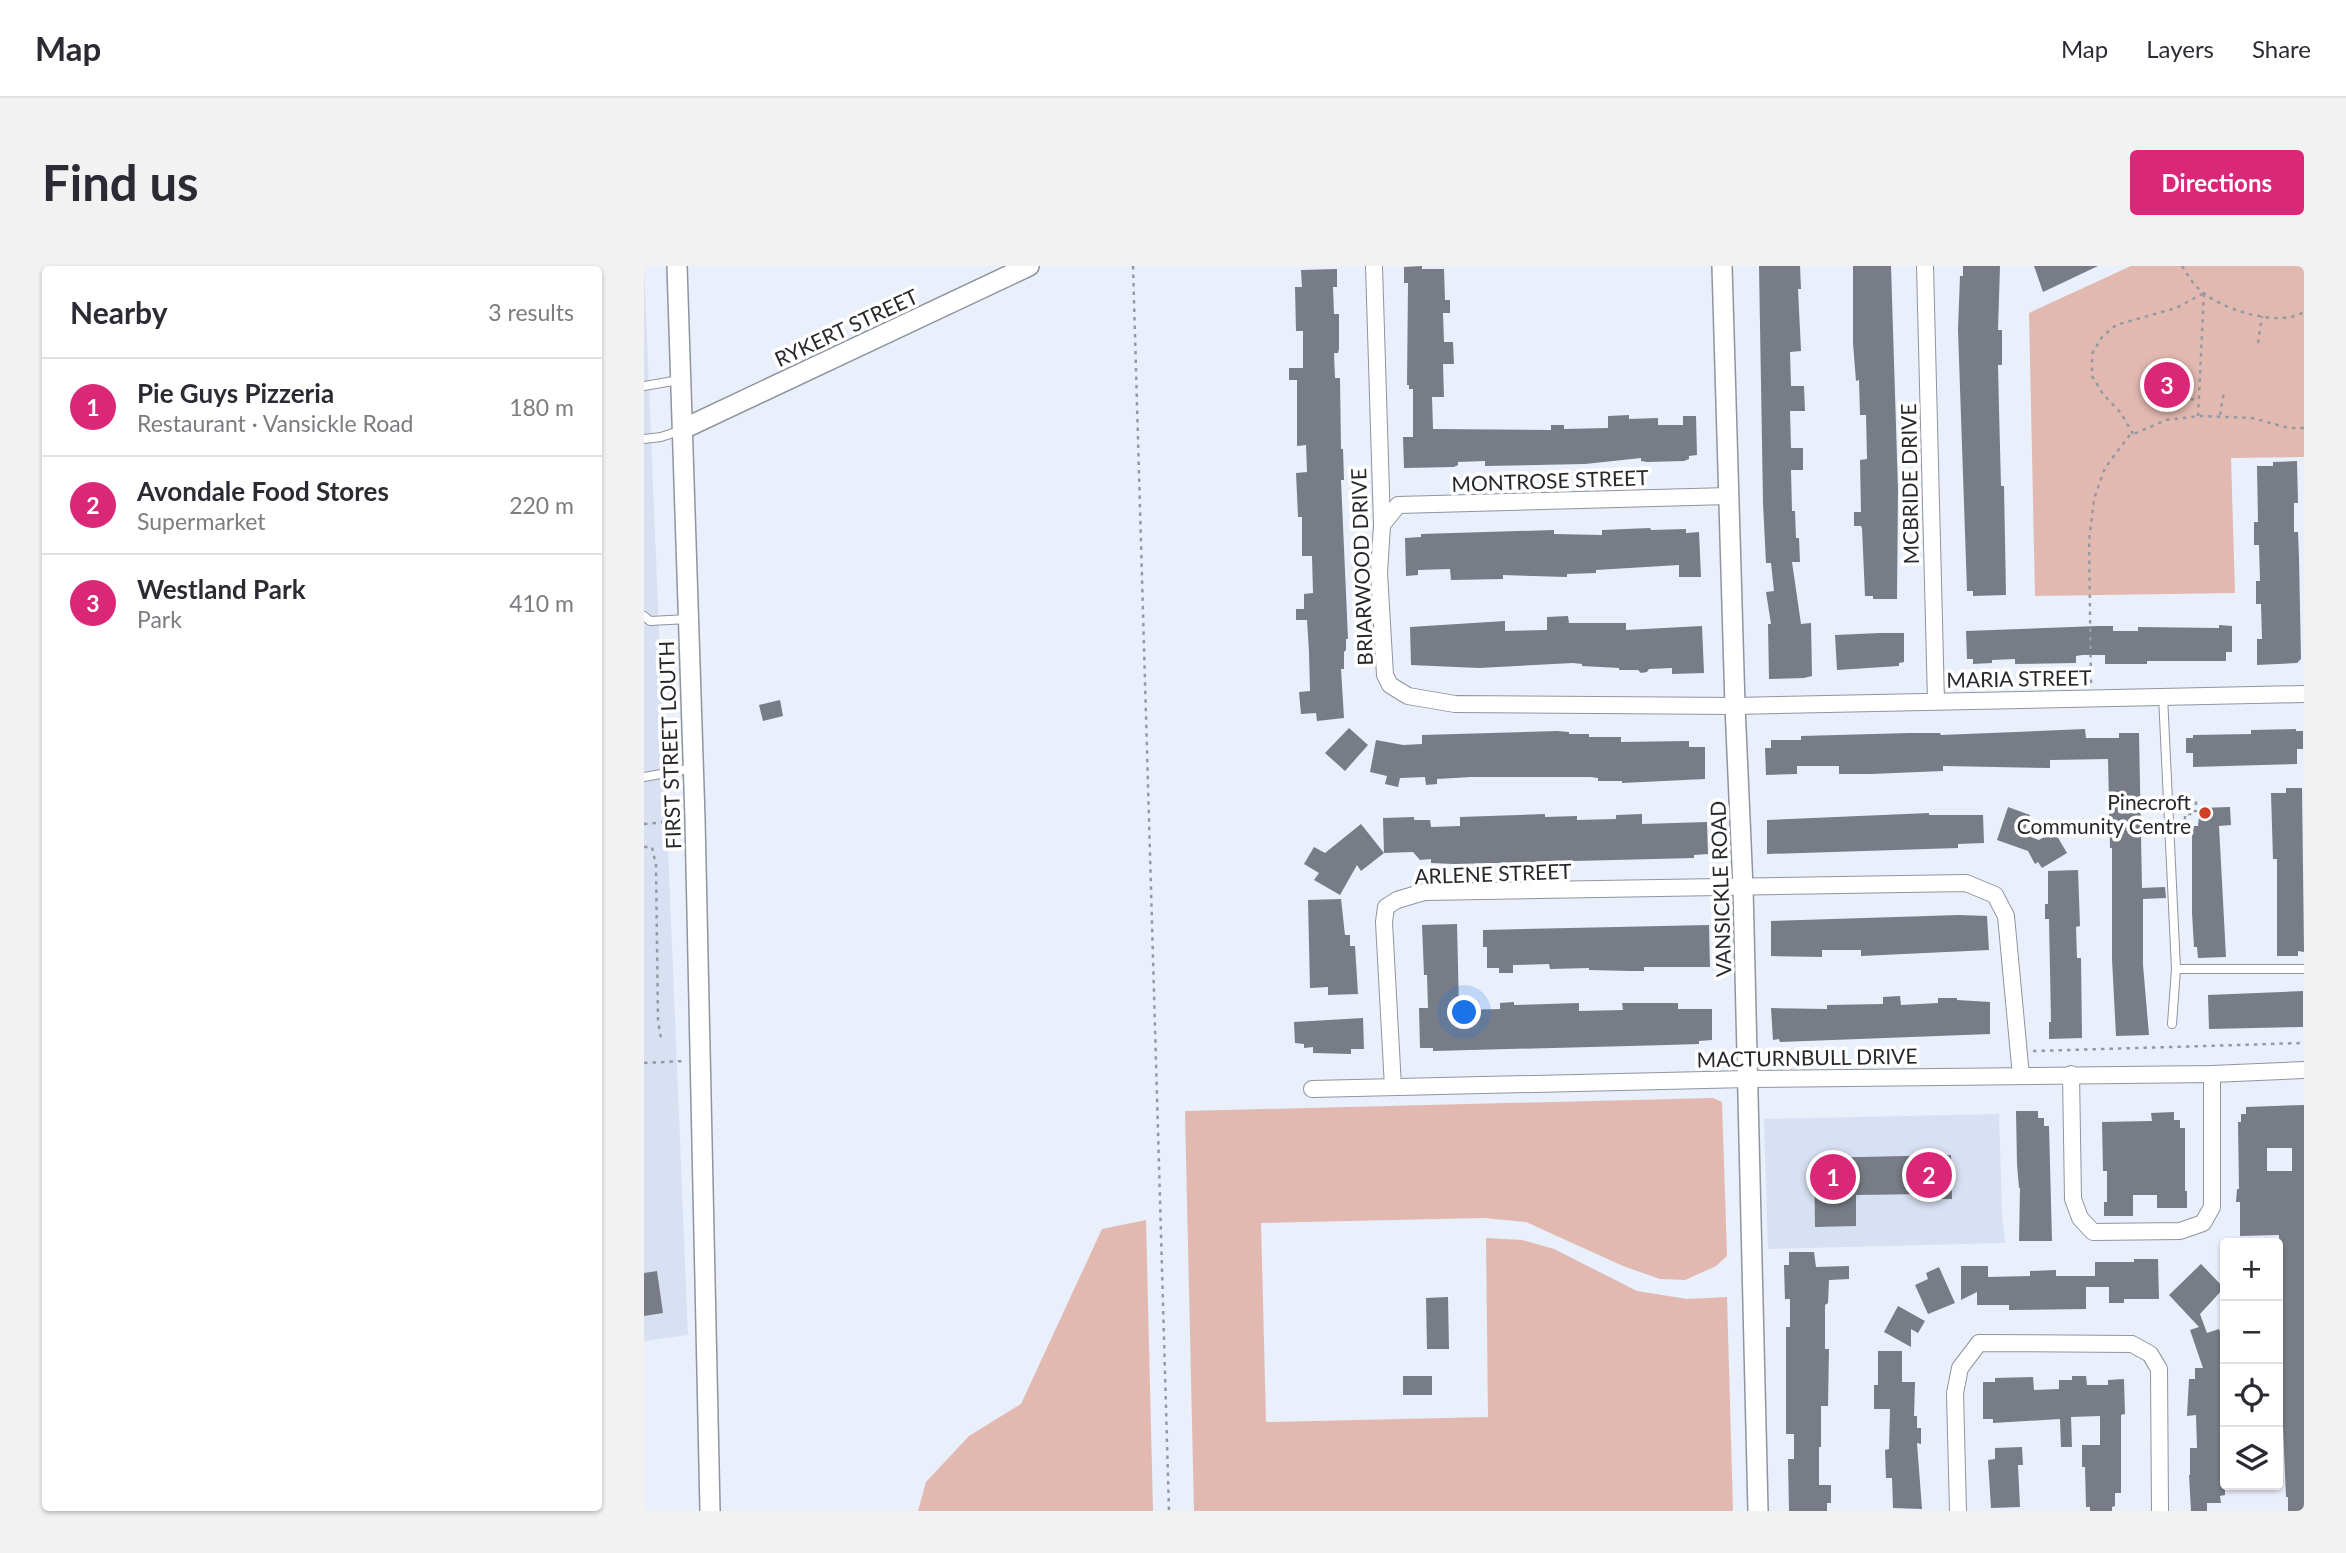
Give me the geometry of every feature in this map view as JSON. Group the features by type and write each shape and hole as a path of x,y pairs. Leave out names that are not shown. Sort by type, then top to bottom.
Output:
{"street":[{"name":"FIRST STREET LOUTH","path":"677,266 695,819 710,1511"},
{"name":"RYKERT STREET","path":"683,429 1029,266"},
{"name":"BRIARWOOD DRIVE","path":"1374,266 1382,525 1378,573 1385,676 1390,685 1408,696 1455,704 1735,706"},
{"name":"VANSICKLE ROAD","path":"1722,266 1743,888 1758,1511"},
{"name":"MCBRIDE DRIVE","path":"1924,266 1936,701"},
{"name":"MONTROSE STREET","path":"1382,525 1398,505 1729,496"},
{"name":"MARIA STREET","path":"1735,706 2304,694"},
{"path":"1743,888 1966,883 1995,895 2006,916 2021,1076"},
{"name":"ARLENE STREET","path":"1393,1087 1384,922 1385,907 1397,900 1424,892 1743,888"},
{"name":"MACTURNBULL DRIVE","path":"1311,1089 1748,1079 2212,1074 2304,1070"},
{"path":"2071,1074 2073,1199 2080,1218 2093,1232 2180,1231 2203,1223 2212,1207 2212,1074"},
{"path":"1958,1511 1955,1393 1961,1368 1979,1343 2132,1344 2150,1354 2158,1370 2160,1511"}],"lane":[{"path":"644,386 680,380"},
{"path":"644,439 662,437 683,429"},
{"path":"644,616 650,621 689,619"},
{"path":"2163,696 2176,970 2172,1024"},
{"path":"644,777 693,768"},
{"path":"2176,970 2304,969"}],"path":[{"path":"1133,266 1169,1511"},
{"path":"2182,266 2197,288 2216,301 2246,314 2296,317 2304,312"},
{"path":"2198,416 2204,293"},
{"path":"2133,434 2121,413 2103,394 2092,376 2092,354 2102,337 2116,325 2176,308 2204,293"},
{"path":"2258,343 2262,316"},
{"path":"2219,416 2224,391"},
{"path":"2179,396 2178,400 2199,399"},
{"path":"2092,698 2090,541 2094,499 2105,468 2129,436 2166,420 2198,416 2252,418 2289,428 2304,428"},
{"path":"644,824 695,819"},
{"path":"644,847 652,847 656,865 660,1038"},
{"path":"2019,1051 2304,1043"},
{"path":"644,1063 699,1060"}],"shaded area":[{"path":"644,266 688,1335 644,1341"},
{"path":"2131,266 2304,266 2304,457 2231,458 2235,593 2035,596 2029,313"},
{"path":"1713,1098 1722,1102 1727,1256 1716,1266 1685,1280 1660,1279 1623,1266 1526,1222 1484,1218 1261,1223 1266,1422 1488,1417 1486,1238 1522,1240 1554,1249 1637,1291 1687,1299 1727,1297 1733,1511 1194,1511 1185,1111"},
{"path":"1999,1114 2005,1243 1768,1249 1764,1119"},
{"path":"1146,1220 1153,1511 918,1511 926,1482 969,1436 1021,1404 1102,1229"}],"building":[{"path":"1422,266 1422,269 1444,269 1445,300 1450,300 1450,313 1443,313 1444,342 1453,342 1454,364 1443,364 1444,397 1432,397 1433,429 1551,430 1551,425 1564,425 1564,429 1608,428 1608,416 1629,415 1629,419 1658,418 1658,425 1683,425 1683,416 1696,416 1697,455 1689,456 1689,459 1684,461 1647,462 1641,461 1641,458 1585,464 1485,466 1485,461 1458,462 1454,467 1404,468 1403,437 1413,437 1413,389 1409,389 1407,385 1408,283 1404,283 1404,267"},
{"path":"1759,266 1800,266 1801,289 1798,289 1801,351 1790,352 1791,386 1804,386 1805,411 1790,411 1791,448 1803,448 1803,470 1791,470 1792,511 1795,511 1800,562 1792,562 1801,624 1811,623 1812,676 1804,678 1769,679 1768,624 1771,624 1766,592 1774,591 1771,563 1766,563 1763,503"},
{"path":"1853,266 1891,266 1898,490 1897,599 1873,599 1873,596 1865,596 1862,528 1854,526 1854,512 1861,512 1860,460 1867,459 1866,415 1860,415 1859,380 1856,381 1853,343"},
{"path":"1963,266 2000,266 1998,330 2002,330 2002,365 1998,365 2006,595 1973,596 1973,591 1967,591 1958,330 1960,276 1963,276"},
{"path":"2034,266 2098,266 2043,292"},
{"path":"1337,269 1337,287 1333,287 1334,314 1339,314 1339,349 1338,353 1334,353 1335,378 1340,378 1344,480 1341,480 1348,639 1344,652 1344,669 1341,669 1344,718 1317,721 1316,713 1301,714 1299,692 1310,691 1309,652 1307,620 1296,620 1296,609 1304,609 1304,594 1313,593 1312,556 1302,556 1302,517 1298,517 1296,473 1307,472 1306,445 1297,446 1297,380 1289,380 1289,368 1303,368 1303,331 1296,331 1295,287 1302,287 1301,270"},
{"path":"2297,461 2298,503 2294,503 2294,532 2298,532 2301,659 2297,663 2257,665 2257,639 2262,639 2261,604 2256,604 2256,581 2260,581 2259,545 2254,545 2254,522 2258,522 2257,466"},
{"path":"1650,528 1699,532 1701,577 1679,577 1679,565 1596,570 1596,573 1567,574 1567,577 1503,575 1503,579 1451,580 1450,569 1418,570 1418,575 1406,576 1405,538 1421,537 1421,534 1554,530 1554,534 1602,535 1602,530"},
{"path":"1568,616 1569,623 1626,623 1626,630 1702,626 1704,673 1672,674 1672,668 1649,669 1641,673 1638,670 1573,663 1479,668 1411,665 1410,627 1505,621 1505,631 1547,630 1547,617"},
{"path":"2219,625 2232,626 2232,652 2226,652 2226,661 2105,664 2105,655 2076,656 2076,663 2015,664 2015,659 1973,664 1973,659 1967,659 1966,631 2113,626 2113,631 2138,631 2138,627 2219,628"},
{"path":"1904,633 1904,662 1899,663 1899,666 1837,670 1835,635"},
{"path":"780,700 783,716 763,721 759,705"},
{"path":"1349,728 1368,745 1345,771 1325,753"},
{"path":"2085,729 2086,738 2119,738 2119,733 2139,733 2142,888 2165,887 2166,898 2143,899 2143,965 2149,1035 2116,1036 2108,759 2050,760 2050,768 1943,766 1943,771 1871,774 1839,774 1839,766 1797,766 1797,774 1766,775 1765,748 1771,748 1771,740 1801,740 1801,736 1910,733 1941,735"},
{"path":"2251,730 2303,731 2303,749 2297,749 2297,764 2193,767 2193,753 2186,753 2186,738 2193,738 2193,735 2251,734"},
{"path":"1557,731 1589,734 1589,737 1621,737 1621,742 1689,741 1689,747 1705,747 1705,779 1622,783 1598,781 1598,778 1591,777 1471,777 1437,779 1437,784 1426,785 1425,777 1400,778 1398,787 1385,784 1387,776 1370,772 1376,740 1403,745 1422,744 1422,735"},
{"path":"2286,788 2302,788 2304,952 2298,951 2298,956 2277,956 2277,859 2273,859 2271,793 2286,793"},
{"path":"2008,807 2030,815 2023,834 2039,840 2054,831 2067,853 2042,868 2038,862 2035,864 2028,851 1997,840"},
{"path":"2230,807 2231,825 2219,826 2226,957 2198,958 2197,947 2194,947 2192,913 2192,826 2198,826 2200,808"},
{"path":"1929,813 1983,815 1984,843 1958,844 1958,848 1767,854 1767,820"},
{"path":"1545,814 1545,817 1577,816 1577,820 1616,819 1616,815 1642,814 1642,824 1707,822 1708,854 1694,855 1694,858 1454,864 1431,863 1431,859 1420,860 1413,852 1384,853 1383,818 1414,817 1414,820 1430,820 1431,827 1460,826 1460,817"},
{"path":"1361,824 1384,853 1361,871 1357,865 1340,895 1314,880 1319,873 1304,864 1314,847 1325,853"},
{"path":"2078,870 2080,926 2076,927 2077,958 2081,958 2082,1038 2049,1039 2049,919 2045,919 2048,871"},
{"path":"1341,899 1345,935 1350,935 1350,946 1355,946 1358,994 1328,995 1328,987 1310,988 1308,900"},
{"path":"1987,916 1989,950 1861,956 1861,950 1822,950 1822,957 1771,956 1771,921"},
{"path":"1457,924 1459,1010 1500,1009 1500,1003 1514,1002 1514,1005 1579,1003 1579,1011 1623,1010 1622,1003 1678,1003 1678,1009 1712,1009 1712,1040 1699,1041 1699,1044 1667,1045 1433,1051 1433,1048 1420,1048 1419,1008 1428,1008 1422,925"},
{"path":"1709,925 1710,967 1644,967 1644,971 1631,971 1550,969 1549,964 1513,965 1513,973 1499,973 1499,968 1487,968 1487,947 1483,947 1483,930"},
{"path":"2303,991 2303,1027 2209,1029 2208,995"},
{"path":"1900,996 1901,1005 1938,1003 1938,998 1990,1002 1990,1034 1780,1042 1779,1039 1773,1040 1771,1008 1827,1009 1827,1005 1883,1004 1883,997"},
{"path":"1363,1018 1364,1049 1351,1049 1351,1054 1313,1053 1313,1047 1304,1048 1304,1044 1295,1043 1294,1022"},
{"path":"2304,1105 2304,1511 2288,1511 2286,1497 2283,1425 2283,1238 2279,1238 2279,1235 2240,1236 2240,1202 2236,1202 2239,1189 2238,1122 2241,1122 2241,1114 2246,1114 2246,1107","holes":["2267,1148 2292,1148 2292,1171 2267,1171"]},
{"path":"2016,1111 2038,1111 2038,1118 2044,1118 2044,1126 2049,1126 2052,1241 2019,1241 2020,1188"},
{"path":"2174,1112 2174,1120 2180,1120 2180,1128 2185,1128 2187,1208 2157,1208 2157,1195 2133,1195 2133,1216 2104,1216 2107,1171 2103,1171 2102,1122 2152,1121 2151,1113"},
{"path":"1951,1155 1952,1199 1930,1199 1929,1194 1856,1195 1856,1226 1815,1227 1814,1158"},
{"path":"1789,1252 1814,1252 1816,1267 1849,1266 1849,1279 1829,1280 1828,1303 1825,1305 1825,1349 1829,1349 1828,1406 1821,1406 1819,1485 1831,1485 1831,1503 1827,1503 1827,1511 1789,1511 1788,1459 1794,1459 1794,1434 1786,1434 1786,1327 1790,1327 1790,1299 1785,1299 1784,1265 1789,1265"},
{"path":"2134,1259 2158,1259 2159,1299 2124,1299 2124,1303 2109,1303 2109,1287 2086,1287 2086,1309 2009,1310 2009,1305 1977,1305 1977,1292 1961,1300 1961,1266 1988,1266 1988,1277 2030,1276 2030,1271 2056,1270 2056,1276 2095,1276 2095,1262 2134,1262"},
{"path":"2201,1264 2220,1284 2220,1292 2200,1314 2207,1333 2219,1329 2220,1332 2220,1490 2225,1490 2225,1495 2220,1496 2221,1503 2207,1503 2207,1511 2191,1511 2189,1475 2190,1448 2197,1448 2196,1415 2187,1416 2189,1379 2195,1379 2195,1368 2203,1368 2190,1330 2199,1327 2169,1295"},
{"path":"1939,1267 1955,1303 1928,1314 1915,1285 1928,1279 1926,1273"},
{"path":"657,1271 663,1313 644,1316 644,1273"},
{"path":"1448,1297 1449,1349 1427,1349 1426,1298"},
{"path":"1898,1306 1925,1321 1918,1333 1911,1329 1911,1347 1884,1332"},
{"path":"1878,1351 1902,1351 1902,1382 1915,1382 1914,1416 1917,1416 1917,1428 1921,1428 1921,1444 1917,1443 1922,1509 1893,1508 1892,1478 1886,1478 1885,1450 1889,1449 1890,1409 1874,1409 1874,1385 1878,1385"},
{"path":"1403,1376 1432,1376 1432,1395 1403,1395"},
{"path":"2072,1376 2086,1376 2087,1385 2108,1385 2108,1380 2124,1379 2121,1493 2115,1493 2115,1506 2112,1511 2090,1511 2090,1507 2086,1507 2082,1445 2100,1445 2100,1416 2071,1417 2072,1447 2061,1447 2060,1419 1993,1423 1993,1419 1983,1419 1983,1382 1995,1382 1995,1378 2033,1377 2034,1390 2059,1389 2059,1380 2072,1380"},
{"path":"2022,1447 2023,1465 2018,1465 2020,1507 1991,1508 1988,1460 1995,1459 1995,1448"}],"place":[{"name":"Westland Park","path":"2167,385"},
{"name":"Pinecroft Community Centre","path":"2205,813"},
{"name":"Avondale Food Stores","path":"1929,1175"},
{"name":"Pie Guys Pizzeria","path":"1833,1177"}]}
